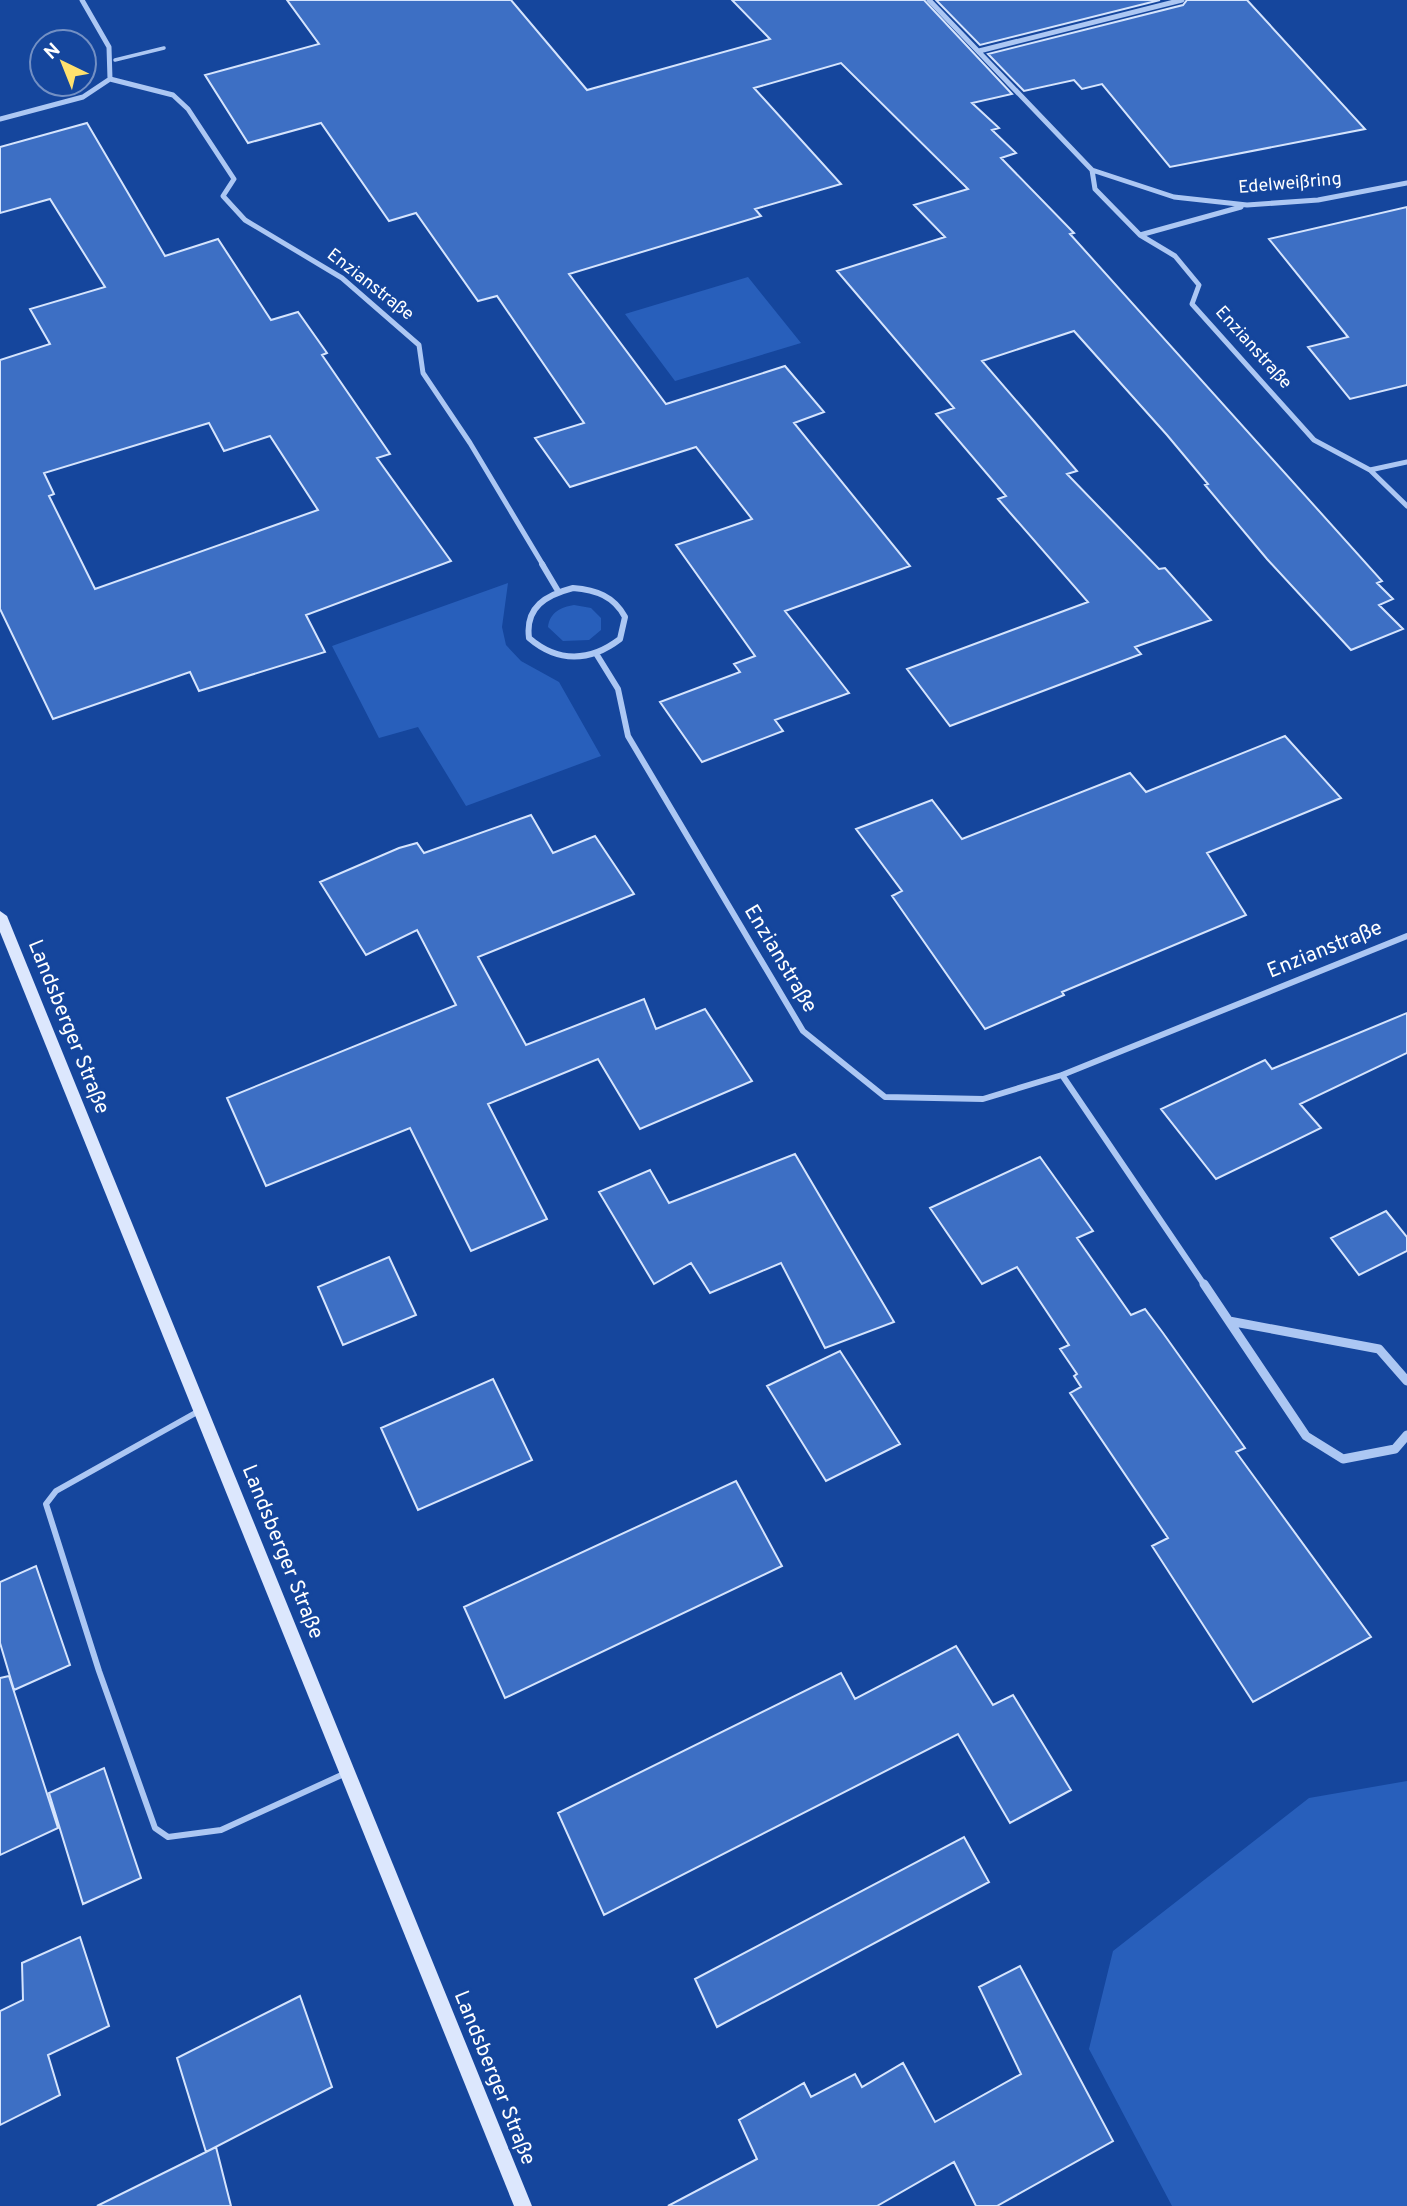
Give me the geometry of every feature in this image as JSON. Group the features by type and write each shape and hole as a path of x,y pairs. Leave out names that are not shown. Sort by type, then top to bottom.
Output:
{"street":[{"path":"0,119 83,97 110,79 115,60 101,28 82,0"},
{"name":"Edelweißring","path":"929,0 1092,170 1174,197 1247,205 1318,200 1407,183"},
{"path":"979,51 1182,0"},
{"name":"Enzianstraße","path":"110,79 173,95 188,109 234,179 223,196 245,220 342,278 419,345 423,373 470,443 558,591"},
{"name":"Enzianstraße","path":"1092,170 1095,189 1139,235 1175,256 1199,285 1192,304 1314,440 1370,470 1407,506"},
{"path":"1139,235 1247,205"},
{"path":"1370,470 1407,462"},
{"path":"573,588 601,593 621,607 625,628 610,648 597,655 582,658 551,654 529,638 527,616 545,597 558,591 573,588"},
{"name":"Enzianstraße","path":"597,655 618,689 628,736 803,1031 885,1097 983,1099 1062,1075 1407,936"},
{"name":"Landsberger Straße","path":"0,916 523,2206"},
{"path":"1062,1075 1306,1436 1343,1460 1395,1449 1407,1435"},
{"path":"1229,1321 1379,1349 1407,1381"}],"lane":[{"path":"115,60 164,48"},
{"path":"201,1410 56,1491 46,1504 99,1671 155,1828 168,1837 221,1830 349,1772"}],"shaded area":[{"path":"748,277 801,343 675,381 625,314"},
{"path":"508,583 502,627 506,645 521,661 559,682 601,756 466,806 418,727 379,738 332,646"},
{"path":"574,605 591,608 601,618 601,630 589,640 563,641 548,627 557,611"},
{"path":"1407,1781 1407,2206 1172,2206 1089,2049 1113,1951 1309,1798"}],"building":[{"path":"287,0 511,0 587,90 770,39 732,0 924,0 1012,94 972,103 999,128 992,130 1016,153 1001,158 1074,233 1070,234 1382,581 1377,583 1393,599 1379,605 1403,629 1351,650 1267,559 1167,435 1074,331 982,361 1077,471 1067,474 1159,569 1165,568 1211,620 1135,647 1141,654 950,726 907,669 1088,602 998,499 1006,496 936,414 954,408 837,271 945,237 914,205 968,189 841,63 754,88 841,184 755,209 761,216 569,274 666,404 785,366 824,412 794,423 910,566 785,611 849,693 775,720 783,731 702,762 660,702 740,672 734,664 755,656 676,545 752,519 696,447 570,487 535,438 584,423 497,296 478,301 416,213 389,221 321,123 248,143 205,75 319,44"},
{"path":"936,0 1160,0 980,45"},
{"path":"1187,0 1247,0 1365,129 1170,167 1102,84 1082,89 1074,80 1024,91 988,54 1183,5"},
{"path":"87,123 165,256 218,239 271,320 298,312 327,353 322,355 390,454 377,458 451,561 306,615 325,652 199,691 190,672 53,719 0,609 0,360 50,344 30,309 105,287 50,199 0,213 0,147","holes":["209,423 224,451 270,436 318,510 95,589 49,496 54,494 44,473"]},
{"path":"1407,207 1407,385 1350,399 1308,347 1348,337 1269,239"},
{"path":"1285,736 1341,798 1207,853 1246,915 1062,992 1064,995 985,1029 892,896 902,891 856,829 932,800 962,839 1130,773 1146,792"},
{"path":"531,815 553,853 595,836 634,894 478,957 526,1045 644,999 656,1029 705,1009 752,1081 640,1129 598,1059 488,1104 547,1219 471,1251 410,1128 266,1186 227,1098 456,1005 417,930 366,955 320,882 399,848 417,843 424,853"},
{"path":"1407,1013 1407,1053 1300,1104 1321,1128 1216,1179 1161,1109 1265,1060 1272,1069"},
{"path":"795,1154 894,1322 825,1348 781,1263 710,1293 691,1263 654,1284 599,1192 650,1170 669,1203"},
{"path":"1040,1157 1093,1231 1077,1238 1131,1315 1145,1309 1163,1333 1245,1448 1236,1452 1371,1637 1253,1702 1152,1546 1168,1538 1070,1393 1081,1387 1074,1376 1077,1374 1060,1349 1069,1345 1017,1267 982,1284 930,1208"},
{"path":"1386,1211 1407,1237 1407,1251 1359,1275 1331,1238"},
{"path":"389,1257 416,1315 343,1345 318,1287"},
{"path":"840,1351 900,1444 826,1481 767,1386"},
{"path":"493,1379 532,1460 418,1510 381,1428"},
{"path":"736,1481 782,1566 505,1698 464,1607"},
{"path":"36,1566 70,1665 14,1690 0,1643 0,1582"},
{"path":"956,1646 993,1705 1013,1695 1071,1790 1010,1823 958,1734 604,1915 558,1813 841,1673 855,1699"},
{"path":"9,1676 58,1828 0,1855 0,1678"},
{"path":"104,1768 141,1878 83,1904 49,1793"},
{"path":"964,1837 989,1882 717,2027 695,1979"},
{"path":"80,1937 109,2026 48,2055 60,2095 0,2125 0,2011 23,2000 22,1963"},
{"path":"1020,1966 1113,2141 997,2206 976,2206 954,2162 877,2206 668,2206 757,2159 739,2120 804,2083 811,2097 855,2074 862,2087 903,2063 935,2122 1021,2074 979,1987"},
{"path":"300,1996 332,2087 206,2152 177,2058"},
{"path":"216,2147 231,2206 97,2206 206,2152"}]}
